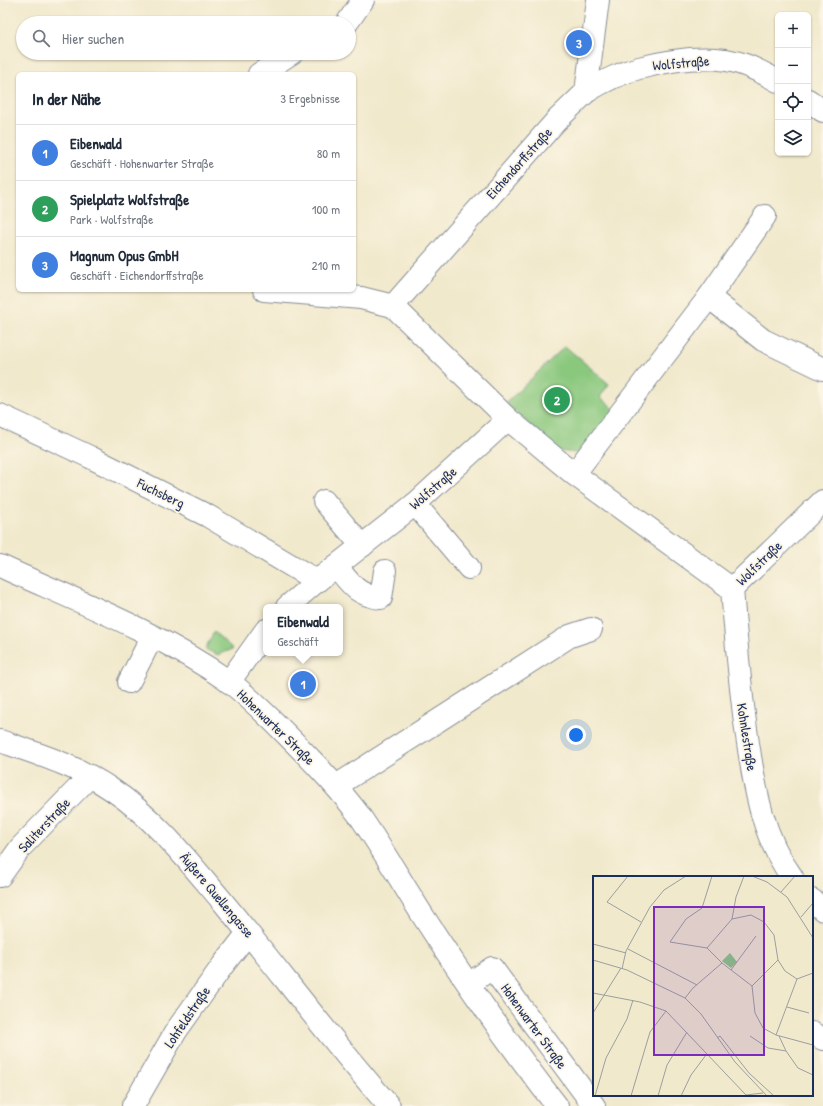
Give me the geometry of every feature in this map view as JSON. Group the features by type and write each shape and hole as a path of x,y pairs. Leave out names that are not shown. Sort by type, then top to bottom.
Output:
{"street":[{"path":"352,16 363,0"},
{"path":"586,92 598,0"},
{"path":"262,72 281,60"},
{"name":"Wolfstraße","path":"586,92 602,82 638,68 681,60 723,60 744,64 775,80"},
{"name":"Eichendorffstraße","path":"393,306 556,121 586,92"},
{"path":"811,102 823,111"},
{"path":"574,474 709,297 765,216"},
{"path":"288,292 361,298 393,306 508,419"},
{"path":"709,297 763,340 823,369"},
{"name":"Fuchsberg","path":"0,415 208,516 317,580"},
{"name":"Wolfstraße","path":"290,604 317,580 415,504 508,419 574,474 732,589 823,501"},
{"path":"324,501 362,546"},
{"path":"415,504 469,568"},
{"name":"Hohenwarter Straße","path":"0,566 136,628 192,658 229,682 288,736 336,786 359,816 382,849 423,916 502,1034 557,1106"},
{"path":"336,566 359,592 370,597 381,598 385,571"},
{"name":"Kohnlestraße","path":"732,589 742,707 756,790 771,840 782,864 791,876"},
{"path":"336,786 570,636 591,629"},
{"path":"229,682 263,634"},
{"path":"129,682 152,637"},
{"name":"Äußere Quellengasse","path":"0,741 90,776 126,800 178,848 389,1106"},
{"name":"Saliterstraße","path":"0,876 21,847 90,776"},
{"path":"813,901 823,910"},
{"name":"Lohfeldstraße","path":"133,1106 176,1031 223,965 248,933"},
{"name":"Hohenwarter Straße","path":"469,984 492,968 594,1106"},
{"path":"813,1034 823,1039"}],"green space":[{"path":"565,346 609,384 600,397 619,413 592,452 576,453 557,451 506,403"},
{"path":"214,632 233,649 218,655 205,649"}],"place":[{"name":"Magnum Opus GmbH","path":"579,43"},
{"name":"Spielplatz Wolfstraße","path":"557,400"},
{"name":"Eibenwald","path":"303,684"}]}
